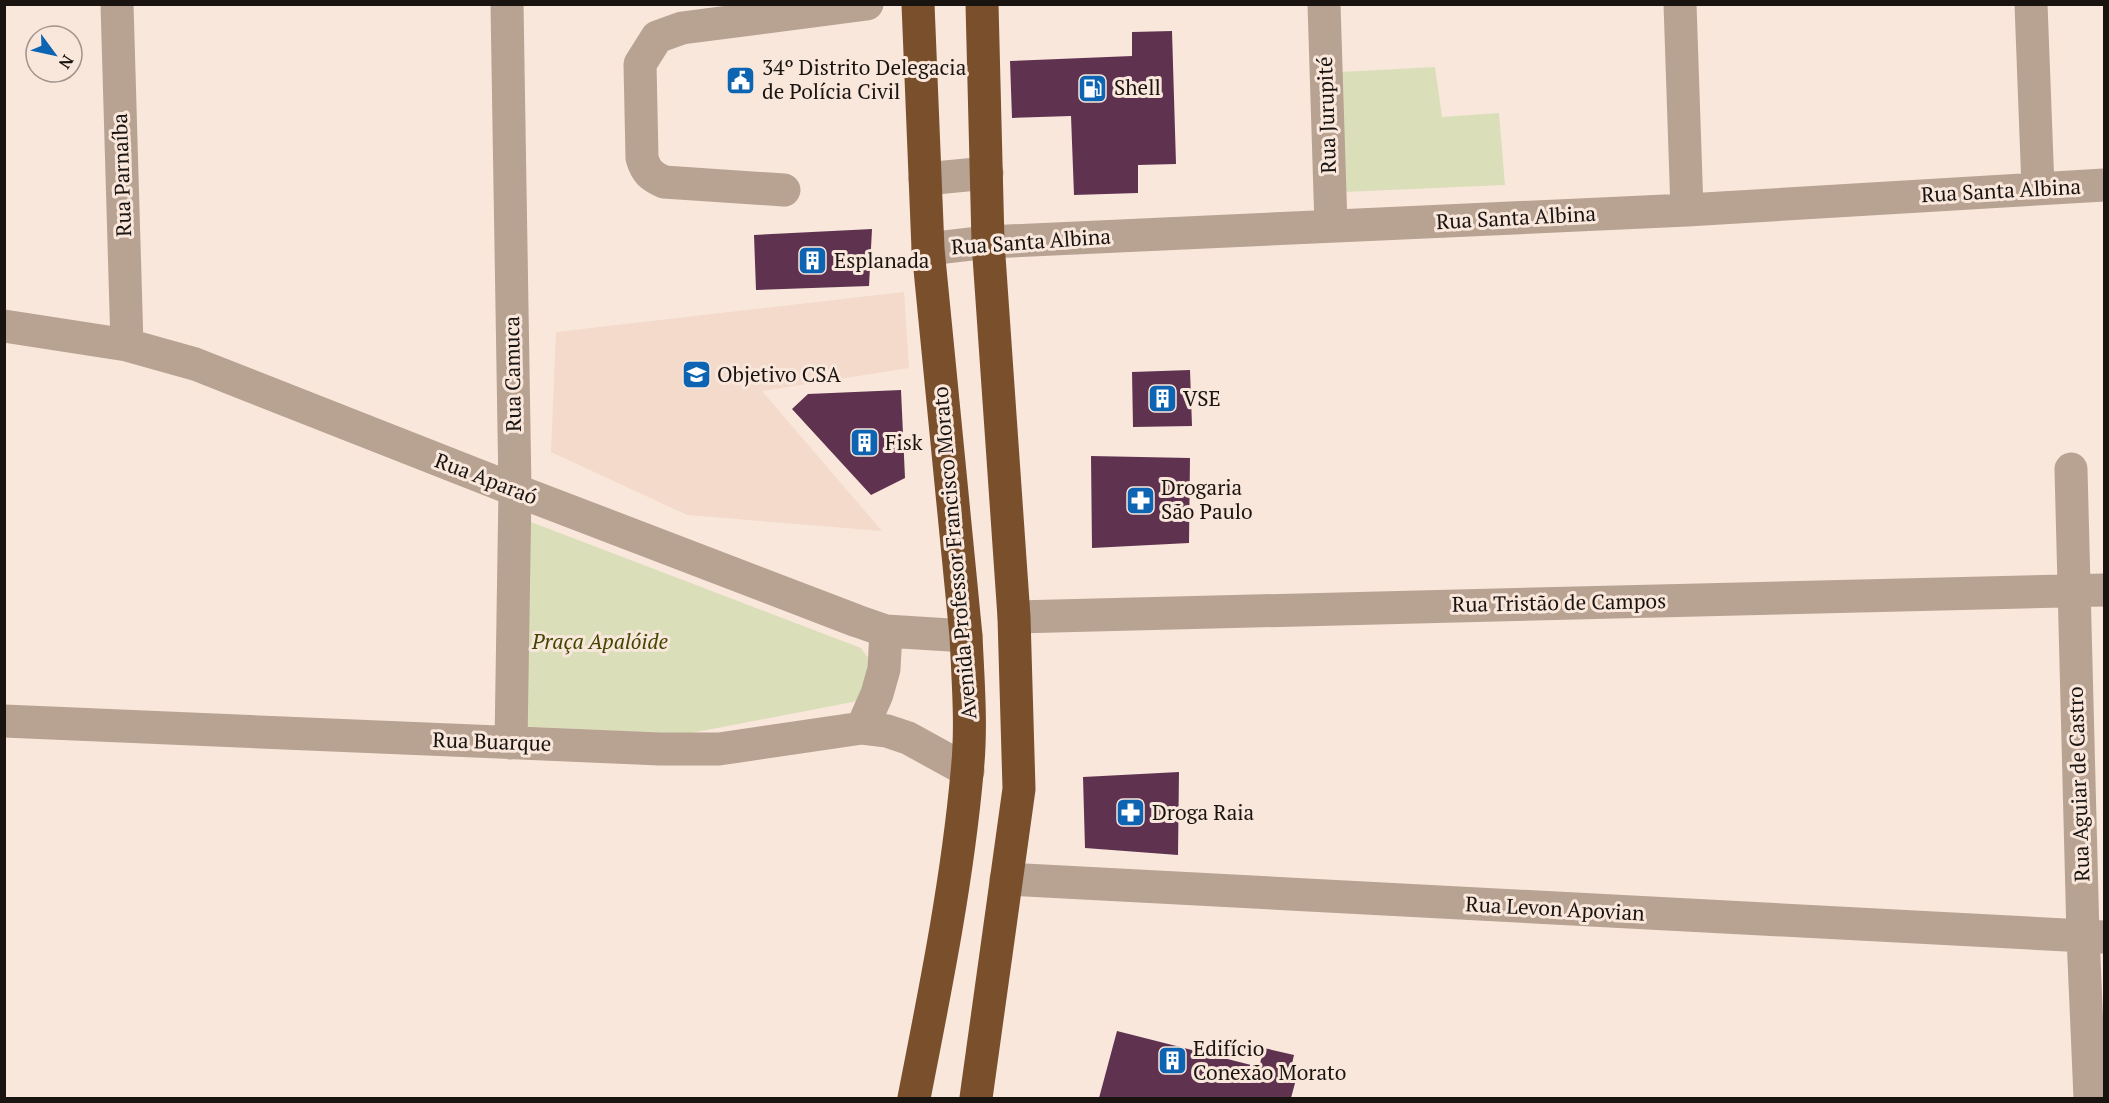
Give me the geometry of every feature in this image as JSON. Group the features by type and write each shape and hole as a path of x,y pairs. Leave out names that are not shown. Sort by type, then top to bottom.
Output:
{"highway":[{"name":"Avenida Professor Francisco Morato","path":"914,1098 948,927 968,771 969,698 966,636 928,249 918,4"},
{"path":"976,1098 1019,789 1014,617 988,242 982,4"}],"street":[{"name":"Rua Parnaíba","path":"117,4 127,345"},
{"name":"Rua Camuca","path":"507,4 515,490 511,743"},
{"path":"784,190 664,182 651,175 645,168 642,158 640,64 657,37 682,27 867,4"},
{"name":"Rua Jurupité","path":"1324,4 1331,226"},
{"path":"1680,4 1687,210"},
{"path":"2031,4 2038,188"},
{"path":"925,179 987,173"},
{"name":"Rua Santa Albina","path":"928,249 988,242 1687,210 2104,185"},
{"name":"Rua Aparaó","path":"4,326 127,345 195,364 515,490 886,631 966,636"},
{"name":"Rua Aguiar de Castro","path":"2071,469 2089,590 2094,936 2090,1098"},
{"name":"Rua Tristão de Campos","path":"1014,617 2089,590"},
{"path":"862,728 877,694 884,669 886,631"},
{"name":"Rua Buarque","path":"4,722 660,750 718,749 862,728 887,731 908,738 968,771"},
{"name":"Rua Levon Apovian","path":"1006,879 2094,936"}],"shaded area":[{"path":"904,292 909,368 762,391 882,531 687,515 551,452 556,332"}],"green space":[{"path":"1435,67 1442,117 1499,113 1505,185 1344,192 1340,72"},
{"name":"Praça Apalóide","path":"510,514 861,648 880,674 868,699 686,734 512,726"}],"building":[{"name":"Shell","path":"1172,31 1176,164 1138,165 1138,193 1074,195 1071,116 1012,118 1010,61 1132,56 1132,32"},
{"name":"Esplanada","path":"872,229 869,286 756,290 754,235"},
{"name":"VSE","path":"1190,370 1192,426 1133,427 1132,372"},
{"name":"Fisk","path":"901,390 905,478 871,495 792,409 808,394"},
{"name":"Drogaria São Paulo","path":"1091,456 1190,458 1189,543 1092,548"},
{"name":"Droga Raia","path":"1179,772 1178,855 1085,848 1083,777"},
{"name":"Edifício Conexão Morato","path":"1117,1031 1259,1067 1264,1048 1294,1055 1291,1068 1298,1072 1291,1098 1099,1098"}],"place":[{"name":"34º Distrito Delegacia de Polícia Civil","path":"741,80"},
{"name":"Shell","path":"1093,88"},
{"name":"Esplanada","path":"813,261"},
{"name":"Objetivo CSA","path":"696,375"},
{"name":"VSE","path":"1162,399"},
{"name":"Fisk","path":"864,443"},
{"name":"Drogaria São Paulo","path":"1140,500"},
{"name":"Droga Raia","path":"1131,813"},
{"name":"Edifício Conexão Morato","path":"1172,1061"}]}
